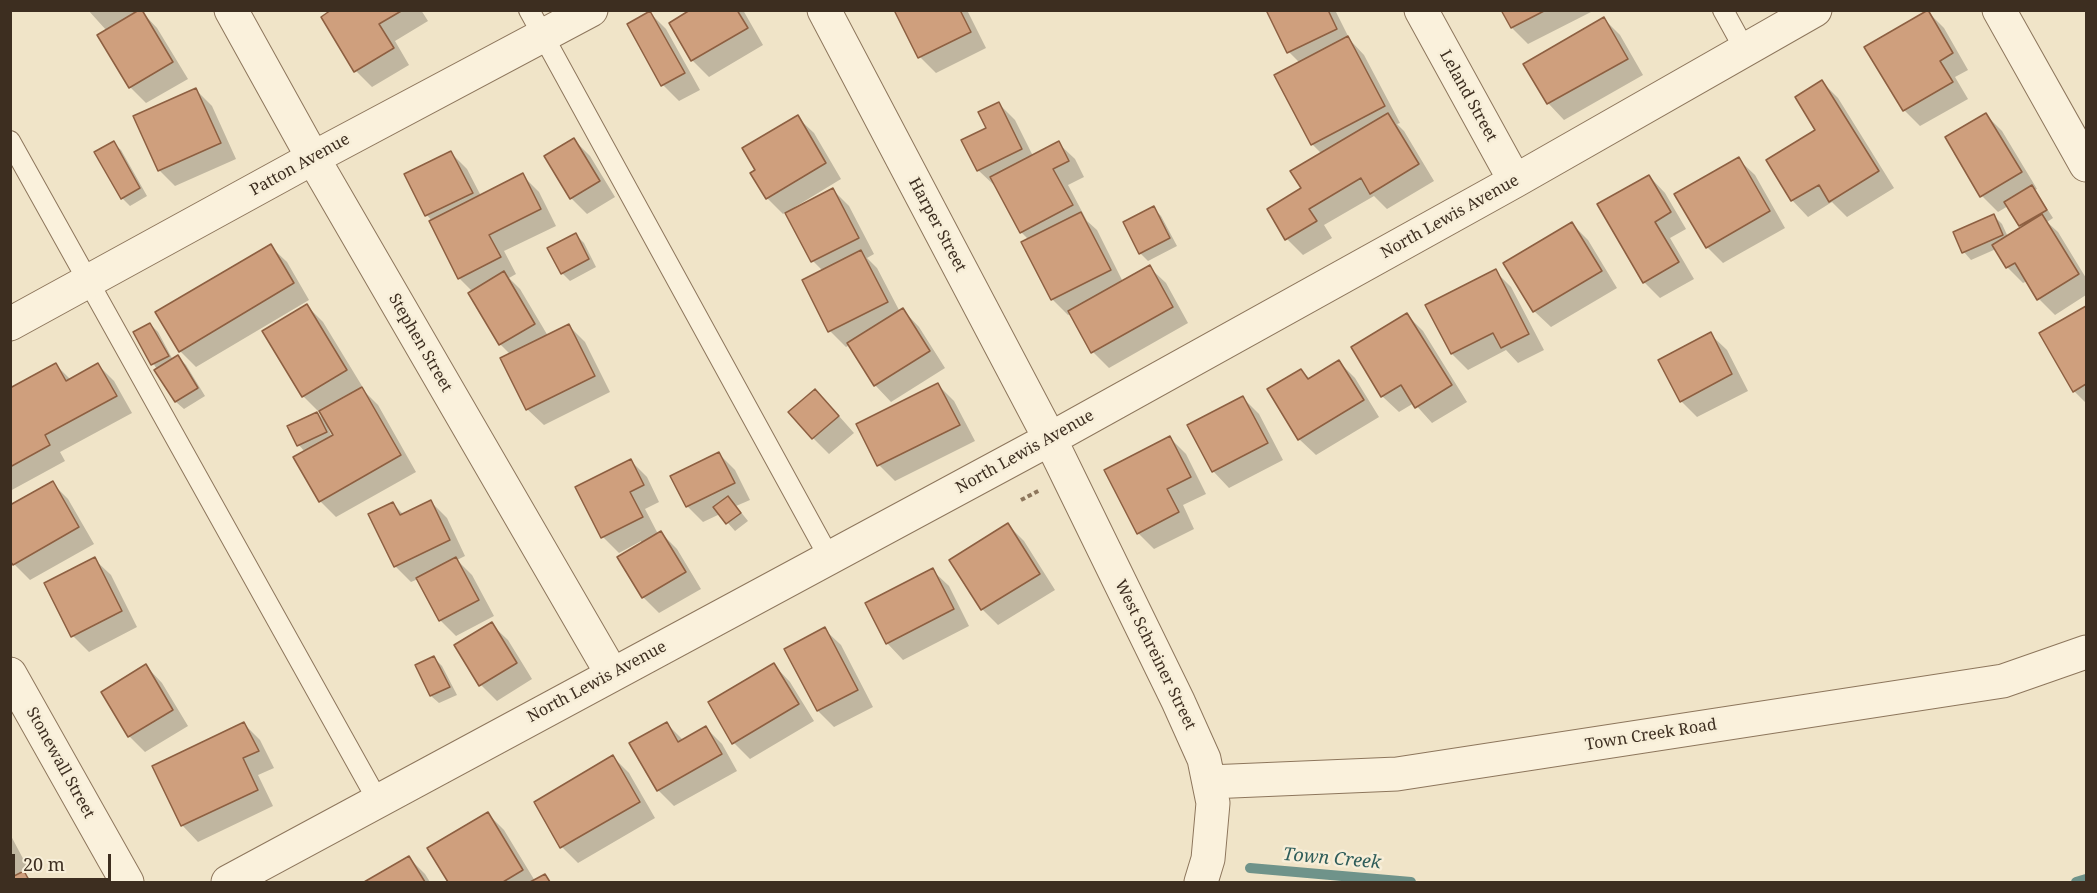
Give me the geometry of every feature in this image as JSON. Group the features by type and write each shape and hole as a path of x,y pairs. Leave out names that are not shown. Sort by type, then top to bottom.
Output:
{"street":[{"name":"Stephen Street","path":"231,10 313,158 612,674"},
{"name":"Patton Avenue","path":"10,324 313,158 536,23 591,10"},
{"name":"Harper Street","path":"824,10 1050,439"},
{"name":"Leland Street","path":"1421,10 1515,181"},
{"name":"North Lewis Avenue","path":"228,882 1050,439 1515,181 1815,10"},
{"path":"1999,10 2086,165"},
{"name":"West Schreiner Street","path":"1050,439 1178,700 1204,759 1213,803 1211,837 1201,882"},
{"name":"Town Creek Road","path":"1209,782 1397,774 2003,681 2086,652"},
{"name":"Stonewall Street","path":"10,674 127,882"}],"lane":[{"path":"1723,10 1745,50"},
{"path":"536,23 829,557"},
{"path":"10,141 378,801"}],"building":[{"path":"142,10 173,62 129,88 97,35"},
{"path":"331,10 403,10 379,24 394,48 354,72 321,17"},
{"path":"690,10 737,10 748,28 691,61 669,23"},
{"path":"894,10 960,10 971,32 918,58"},
{"path":"1266,10 1328,10 1337,29 1287,53"},
{"path":"1501,10 1546,10 1511,28"},
{"path":"1928,10 1953,53 1940,61 1953,82 1903,111 1864,47"},
{"path":"650,11 685,73 661,86 627,24"},
{"path":"1604,17 1628,59 1547,104 1523,64"},
{"path":"1348,36 1385,106 1311,145 1274,75"},
{"path":"1822,80 1879,171 1829,202 1819,185 1791,201 1766,160 1815,130 1795,97"},
{"path":"196,88 221,143 158,171 133,116"},
{"path":"999,102 1022,149 977,171 961,140 986,128 978,112"},
{"path":"1388,113 1419,164 1370,194 1361,178 1309,209 1317,221 1285,240 1267,209 1301,188 1290,171"},
{"path":"1986,113 2022,172 1980,197 1945,137"},
{"path":"798,115 826,163 766,199 750,173 755,170 742,148"},
{"path":"574,138 600,181 570,199 544,156"},
{"path":"114,141 140,188 121,199 94,152"},
{"path":"1059,141 1069,161 1053,169 1073,205 1020,233 990,177"},
{"path":"451,151 473,193 425,216 404,174"},
{"path":"1739,157 1770,211 1706,248 1674,194"},
{"path":"523,173 541,209 489,235 501,257 458,279 429,221"},
{"path":"1649,175 1671,212 1655,222 1679,262 1643,283 1597,204"},
{"path":"2032,185 2047,210 2019,226 2004,202"},
{"path":"833,188 859,238 811,262 785,213"},
{"path":"1154,206 1170,238 1139,254 1123,222"},
{"path":"1081,212 1111,270 1051,300 1021,242"},
{"path":"1994,214 2003,235 1962,253 1953,232"},
{"path":"2042,214 2079,274 2037,300 2015,263 2006,268 1992,245"},
{"path":"1572,222 1602,271 1533,312 1503,263"},
{"path":"576,233 589,259 561,274 547,248"},
{"path":"271,244 294,283 179,352 155,312"},
{"path":"861,250 888,302 828,332 802,280"},
{"path":"1150,265 1173,307 1091,353 1068,311"},
{"path":"1496,269 1529,334 1501,348 1493,333 1451,354 1425,305"},
{"path":"504,271 535,324 499,345 468,293"},
{"path":"307,304 347,370 302,397 262,331"},
{"path":"2086,306 2086,384 2073,392 2039,333"},
{"path":"903,308 930,351 874,386 847,343"},
{"path":"1407,313 1452,385 1415,408 1401,385 1381,397 1351,347"},
{"path":"150,323 169,356 151,365 133,332"},
{"path":"569,324 595,376 526,410 500,358"},
{"path":"1711,332 1732,374 1680,402 1658,360"},
{"path":"178,355 198,388 175,402 154,370"},
{"path":"1339,360 1364,400 1298,440 1267,389 1301,369 1308,379"},
{"path":"56,363 66,381 98,363 117,396 45,435 50,445 10,467 10,388"},
{"path":"938,383 960,425 877,466 856,424"},
{"path":"362,387 401,455 319,502 293,457 333,435 319,411"},
{"path":"815,389 839,416 812,439 788,412"},
{"path":"1243,396 1268,443 1212,472 1187,425"},
{"path":"317,412 327,432 297,446 287,426"},
{"path":"1170,436 1191,477 1167,489 1179,512 1137,534 1104,470"},
{"path":"719,452 735,483 686,507 670,476"},
{"path":"631,459 644,485 630,492 643,517 601,538 575,487"},
{"path":"53,481 79,527 13,565 10,561 10,505"},
{"path":"728,496 741,513 726,524 713,507"},
{"path":"431,500 450,540 394,567 368,514 393,502 400,515"},
{"path":"1008,523 1040,574 981,610 949,560"},
{"path":"661,531 686,572 642,598 617,557"},
{"path":"95,557 122,611 71,637 44,583"},
{"path":"456,557 479,600 439,621 416,578"},
{"path":"933,568 954,609 886,644 865,603"},
{"path":"492,622 517,663 479,686 454,645"},
{"path":"825,627 858,690 817,711 784,649"},
{"path":"434,656 450,687 430,696 415,665"},
{"path":"774,663 799,704 732,744 708,702"},
{"path":"146,664 173,710 128,737 101,692"},
{"path":"244,722 259,751 243,758 258,790 181,826 152,766"},
{"path":"667,722 678,742 706,726 722,754 657,791 629,743"},
{"path":"613,755 640,802 560,848 534,802"},
{"path":"488,812 523,870 503,882 448,882 427,848"},
{"path":"409,856 425,882 364,882"},
{"path":"24,871 30,882 10,882 10,878"},
{"path":"545,874 550,882 530,882"}],"waterway":[{"name":"Town Creek","path":"1250,868 1411,882"},
{"name":"Town Creek","path":"2076,882 2086,879"}]}
